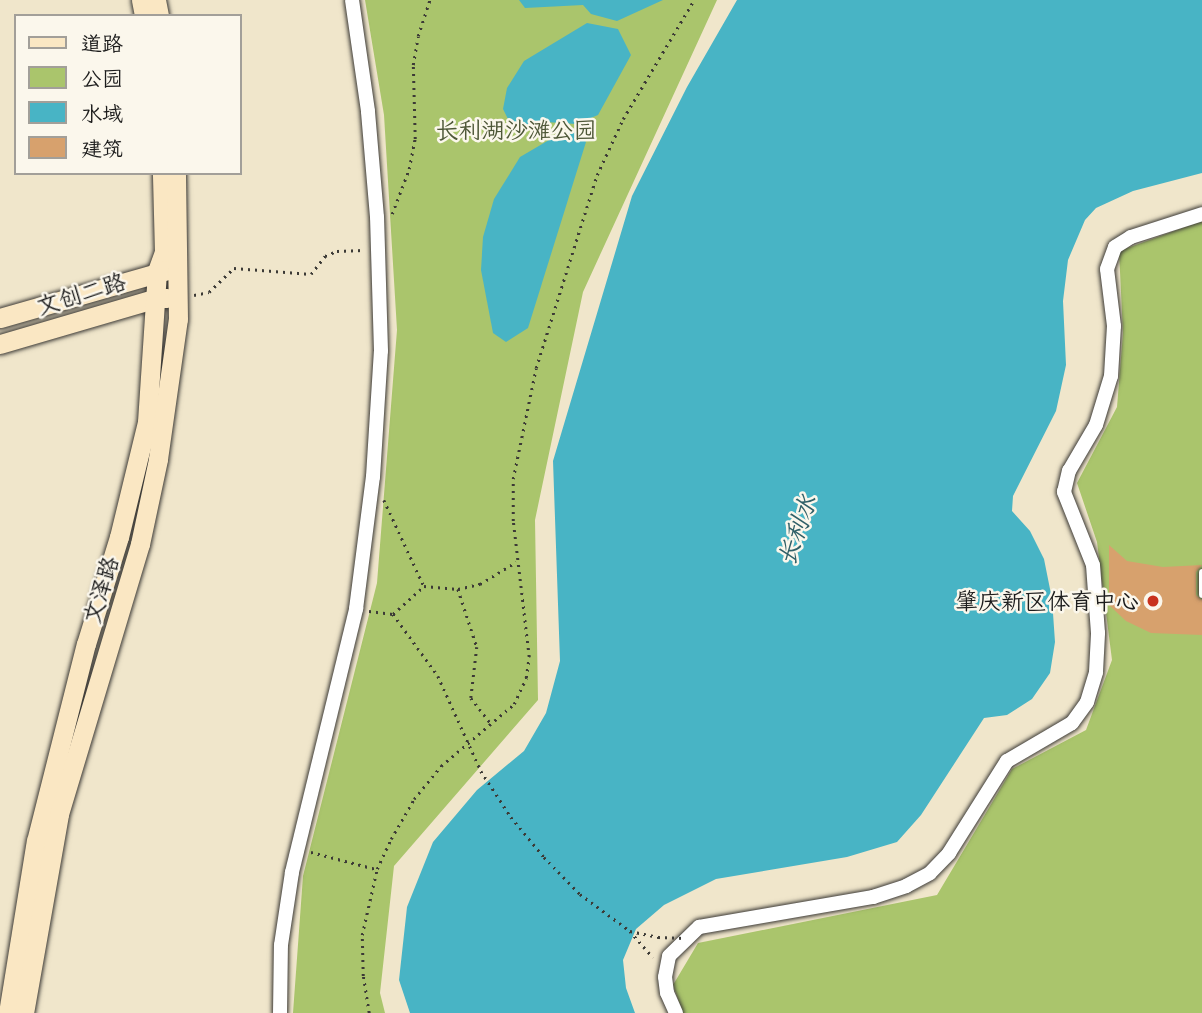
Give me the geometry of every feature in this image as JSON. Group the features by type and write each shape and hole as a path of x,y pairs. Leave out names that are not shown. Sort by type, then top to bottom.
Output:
{"street":[{"path":"280,1013 281,945 298,849 356,609 373,477 381,351 378,250 368,111 352,0"},
{"name":"文泽路","path":"8,1013 36,841 86,644 119,537 147,422 157,271 164,251 162,175"},
{"name":"文泽路","path":"24,1013 59,814 140,544 159,459 178,319 176,175"},
{"path":"676,1013 667,993 665,977 669,956 699,927 715,922 873,897 906,886 930,873 949,853 1007,761 1072,723 1087,702 1096,672 1093,565 1064,492 1069,471 1096,425 1111,376 1114,326 1107,269 1115,247 1131,237 1202,214"},
{"name":"文创二路","path":"0,318 157,271 178,269"},
{"name":"文创二路","path":"0,344 157,298 177,298"}],"lane":[{"path":"1202,572 1202,594"}],"path":[{"path":"388,224 409,169 415,139 413,65 418,36 430,0"},
{"path":"369,1013 363,976 362,935 377,869 414,799 441,766 514,704 526,678 529,657 517,561 513,479 536,368 597,175 623,119 694,0"},
{"path":"177,298 209,292 234,268 311,274 325,256 337,251 378,250"},
{"path":"373,477 424,586"},
{"path":"393,614 424,586 458,589 480,584 517,561"},
{"path":"458,589 477,647 471,698 491,723"},
{"path":"356,609 393,614 438,676 481,771 511,817 580,894 630,931 651,953 665,977"},
{"path":"298,849 377,869"},
{"path":"630,931 658,937 685,938"}],"green space":[{"name":"长利湖沙滩公园","path":"365,0 717,0 583,292 535,520 538,700 394,866 380,993 385,1013 293,1013 303,876 377,583 397,330 384,115"},
{"name":"肇庆新区体育中心","path":"1202,221 1202,1013 683,1013 673,985 698,943 937,895 1012,769 1086,730 1112,660 1097,542 1077,483 1117,407 1123,333 1119,251"}],"water":[{"path":"519,0 663,0 617,21 591,14 583,5 525,8"},
{"name":"长利水","path":"737,0 1202,0 1202,173 1133,191 1096,208 1085,220 1068,260 1063,301 1066,365 1056,411 1013,496 1012,511 1030,531 1044,559 1052,599 1055,642 1050,673 1032,699 1007,715 984,718 921,815 897,842 847,857 716,879 664,905 636,929 623,960 626,988 635,1013 410,1013 399,980 407,907 433,842 477,790 524,751 546,713 560,661 553,461 632,196 687,87"},
{"path":"587,23 618,29 631,55 598,115 576,124 546,122 512,127 503,109 507,88 524,61"},
{"path":"576,132 586,142 528,328 506,342 493,333 481,270 483,237 494,199 520,157 561,133"}],"building":[{"path":"1109,545 1127,561 1163,567 1202,565 1196,572 1196,595 1202,600 1202,635 1151,633 1126,621 1109,605"}],"place":[{"name":"肇庆新区体育中心","path":"1153,601"}]}
